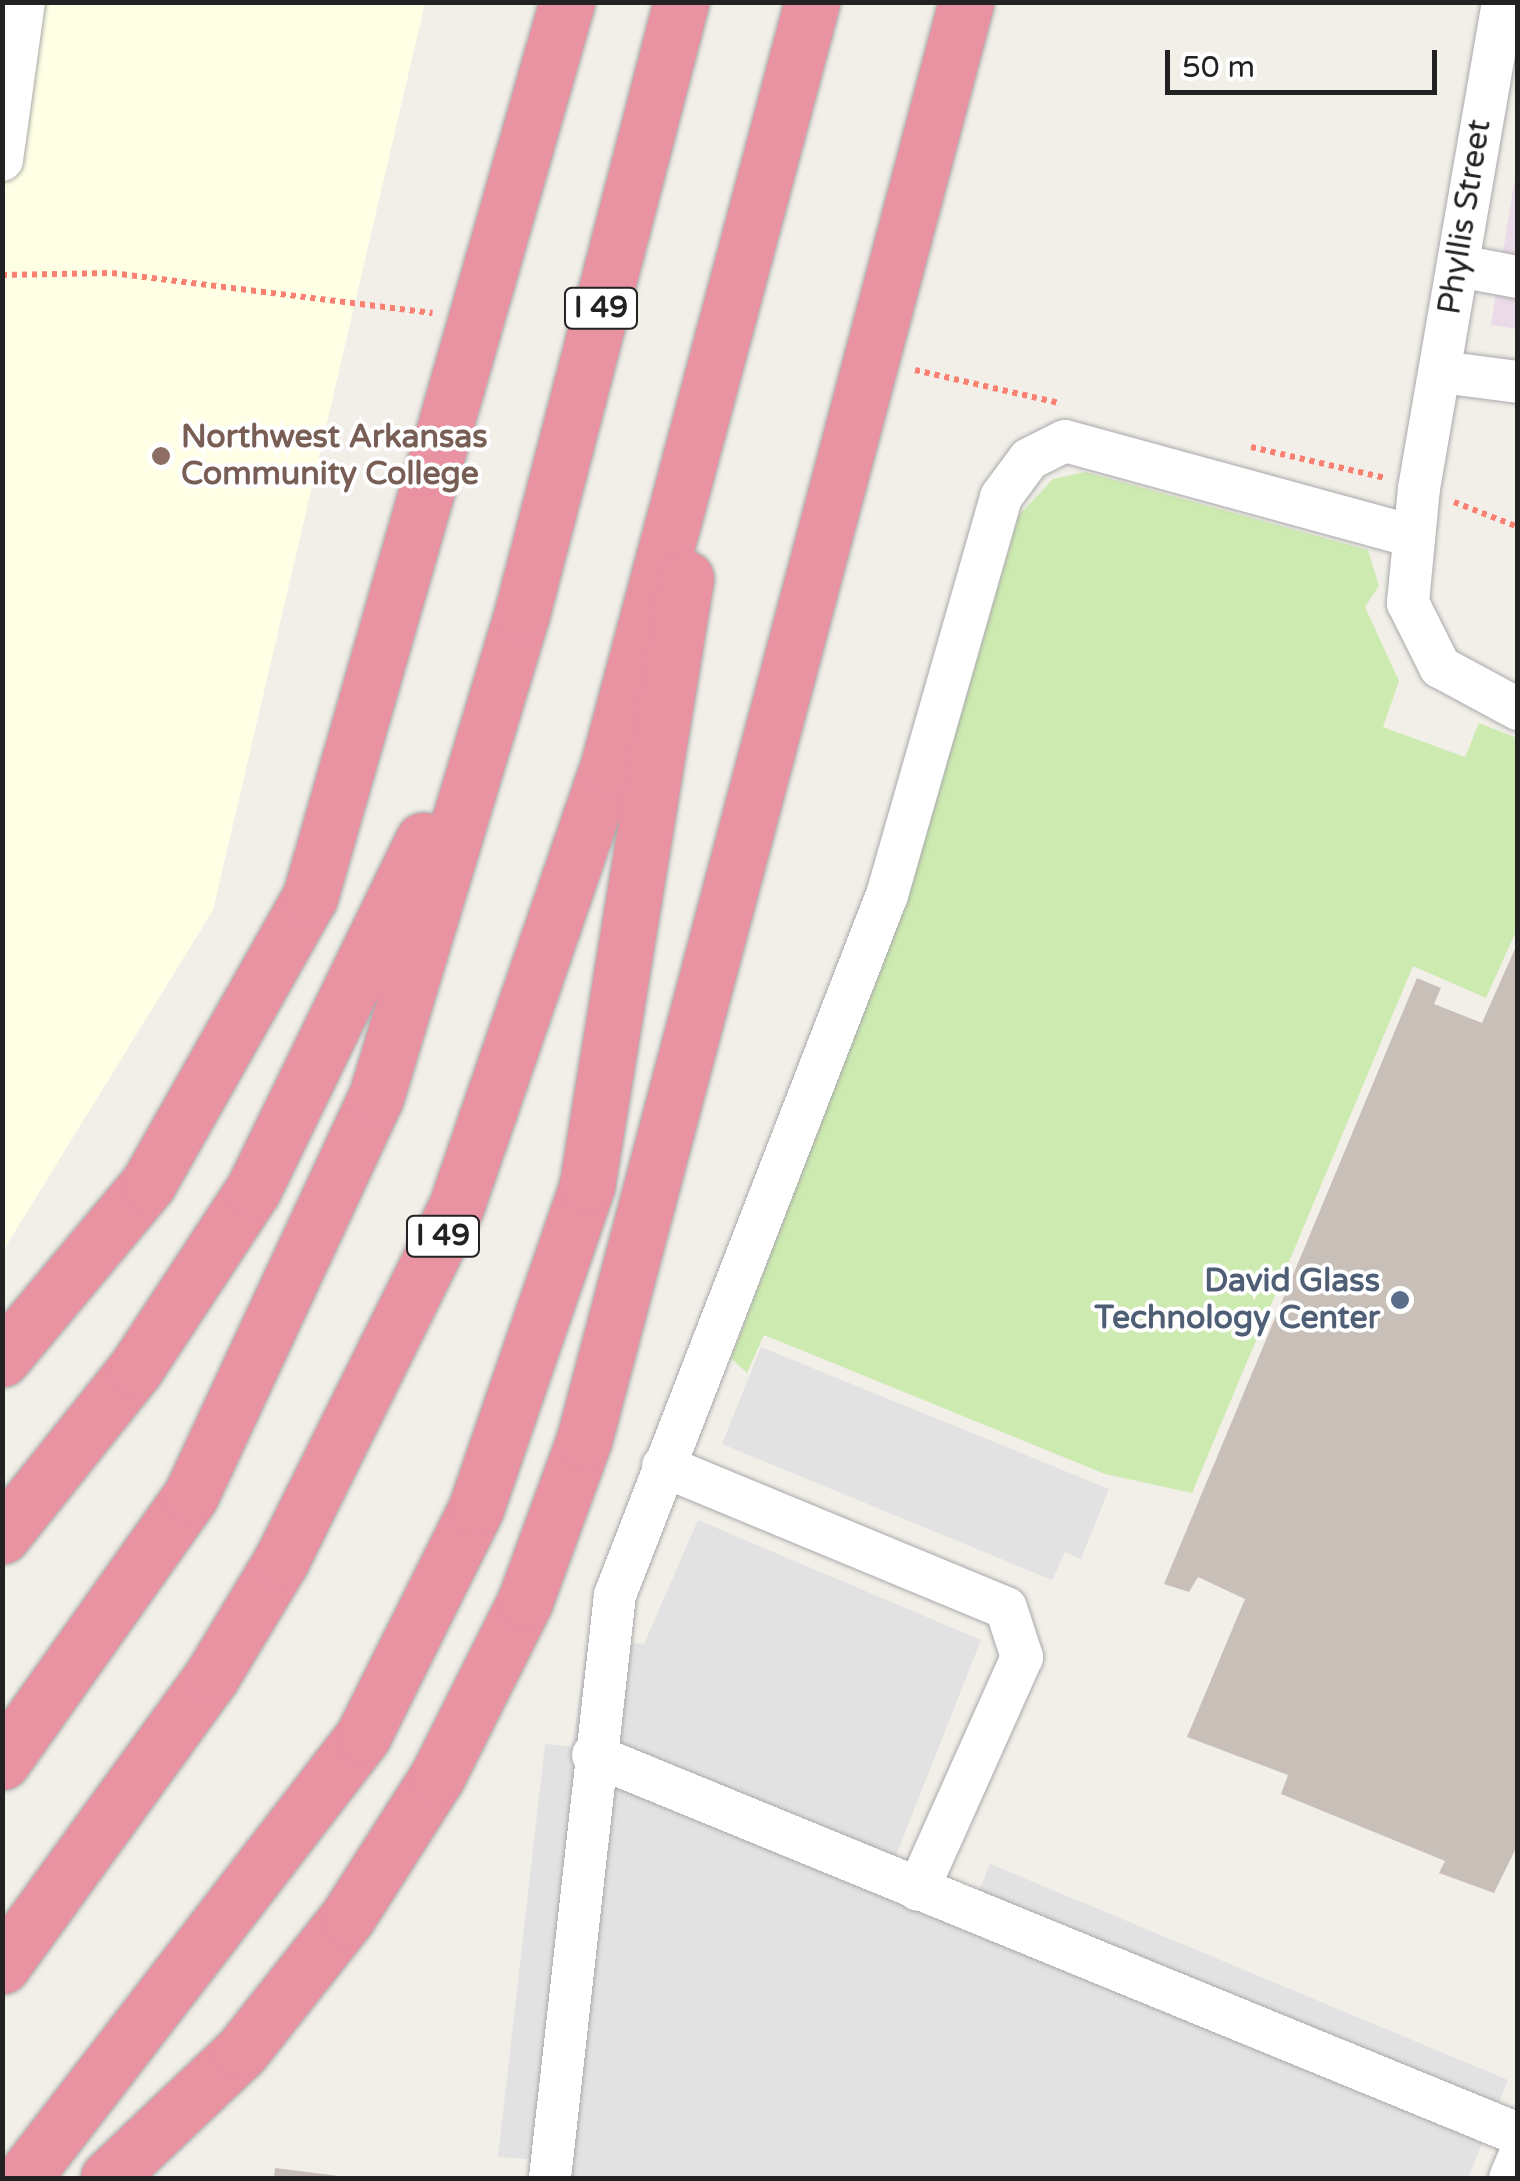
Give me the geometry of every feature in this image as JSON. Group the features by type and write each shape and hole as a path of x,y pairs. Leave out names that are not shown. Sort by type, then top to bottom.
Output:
{"highway":[{"path":"2,1359 148,1184 310,897 567,2"},
{"name":"I 49","path":"2,1762 191,1495 345,1174 376,1097 522,613 681,2"},
{"name":"I 49","path":"2,1966 262,1594 449,1224 577,868 702,420 812,2"},
{"path":"108,2178 241,2052 348,1918 438,1775 525,1600 584,1440 966,2"},
{"path":"38,2169 363,1736 433,1605 514,1408 572,1246 604,1109 676,673 702,420"},
{"path":"2,1536 178,1309 288,1129 522,613"}],"street":[{"path":"2,160 9,65 24,2"},
{"name":"Phyllis Street","path":"1503,2 1413,536 1408,603 1424,647 1454,680 1518,709"},
{"path":"1458,266 1518,277"},
{"path":"1441,372 1518,382"},
{"path":"550,2178 593,1755 615,1596 887,895 1013,474 1048,446 1093,445 1413,536"},
{"path":"663,1466 1006,1608 1022,1657 918,1890"},
{"path":"593,1755 1518,2134"},
{"path":"1510,2178 1518,2158"}],"path":[{"path":"2,275 112,273 440,314"},
{"path":"1447,499 1518,527"}],"shaded area":[{"name":"Northwest Arkansas Community College","path":"3,3 425,3 213,910 3,1251"},
{"path":"1517,166 1517,329 1491,325"},
{"path":"761,1347 1109,1489 1081,1559 1065,1552 1052,1580 722,1444"},
{"path":"698,1520 981,1640 895,1858 977,1896 990,1864 1508,2080 1468,2178 537,2178 528,2159 498,2157 545,1744 572,1747 588,1638 644,1644"}],"green space":[{"path":"1085,472 1368,550 1379,586 1365,607 1399,681 1383,727 1465,757 1479,723 1517,738 1517,929 1486,998 1413,966 1192,1493 1105,1474 764,1335 747,1373 731,1358 910,889 1019,515 1053,479"}],"building":[{"name":"David Glass Technology Center","path":"1518,942 1518,1844 1494,1893 1439,1873 1445,1861 1281,1794 1288,1775 1187,1737 1245,1599 1198,1577 1189,1592 1164,1584 1417,978 1441,988 1434,1004 1482,1023"},
{"path":"275,2168 339,2176 339,2178 274,2178"}],"place":[{"name":"Northwest Arkansas Community College","path":"161,456"},
{"name":"David Glass Technology Center","path":"1400,1300"}]}
